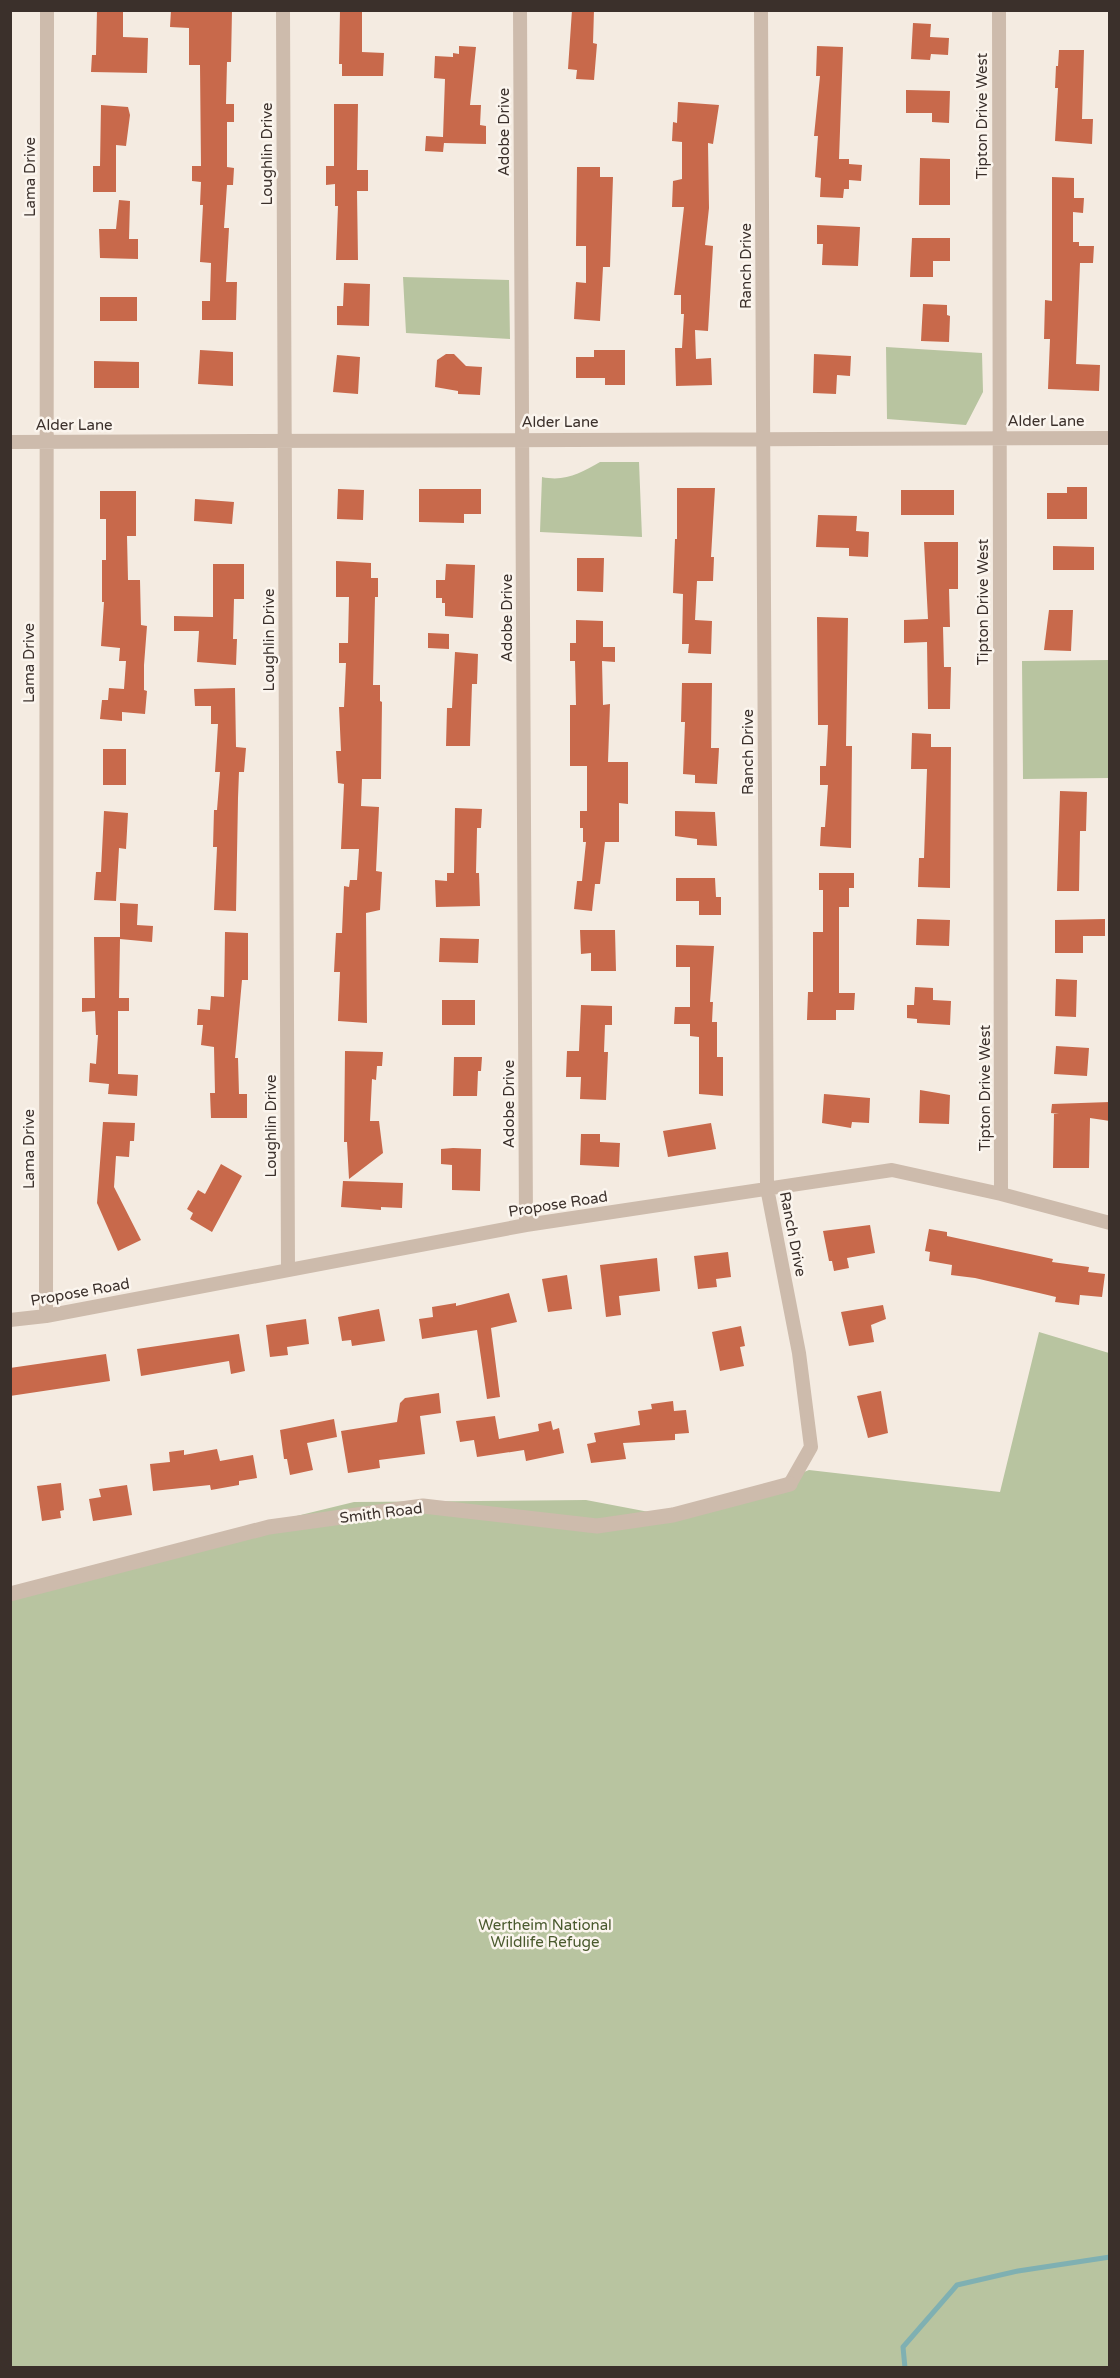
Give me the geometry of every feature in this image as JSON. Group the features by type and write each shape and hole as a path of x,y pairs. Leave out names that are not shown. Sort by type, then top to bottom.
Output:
{"street":[{"name":"Lama Drive","path":"46,1316 47,10"},
{"name":"Loughlin Drive","path":"283,10 288,1269"},
{"name":"Adobe Drive","path":"520,10 526,1225"},
{"name":"Ranch Drive","path":"761,10 767,1188 799,1353 811,1447 790,1484"},
{"name":"Tipton Drive West","path":"999,10 998,437 1002,1194"},
{"name":"Alder Lane","path":"10,442 762,437 1110,438"},
{"name":"Propose Road","path":"10,1320 46,1316 526,1225 892,1170 1002,1194 1110,1223"},
{"name":"Smith Road","path":"10,1594 269,1527 423,1506 597,1526 673,1515 790,1484"}],"green space":[{"path":"403,277 509,280 510,339 406,333"},
{"path":"886,347 982,353 983,392 966,425 887,419"},
{"path":"600,462 639,462 642,537 540,532 542,477 565,477 579,473"},
{"path":"1109,660 1109,778 1023,779 1022,661"},
{"name":"Wertheim National Wildlife Refuge","path":"1039,1332 1109,1353 1109,2367 11,2367 10,1594 95,1565 354,1502 586,1500 670,1516 703,1512 809,1470 1000,1492"}],"building":[{"path":"97,10 123,10 123,37 148,38 147,73 91,72 92,55 96,55"},
{"path":"171,10 232,10 231,62 227,62 226,104 234,104 234,122 227,122 227,167 234,168 233,185 227,185 224,228 229,228 226,282 237,282 236,320 202,320 202,301 210,301 211,263 200,262 203,205 200,205 201,182 192,181 192,166 201,166 200,65 189,65 189,28 170,27"},
{"path":"340,10 362,10 362,52 384,53 383,76 342,76 342,64 339,64"},
{"path":"572,10 594,10 593,43 597,44 594,80 576,79 577,70 568,69"},
{"path":"913,23 931,24 930,37 949,38 948,55 931,54 930,60 911,59"},
{"path":"459,46 476,47 470,105 481,105 480,125 486,126 486,144 444,143 443,152 425,151 426,136 443,137 445,79 434,78 435,56 453,57 453,53 459,54"},
{"path":"817,46 843,47 839,159 849,159 849,164 862,165 861,181 849,180 849,189 844,189 843,198 820,197 821,178 815,177 818,136 814,136 820,76 816,76"},
{"path":"1059,50 1084,50 1082,119 1093,119 1092,144 1055,141 1058,88 1055,88"},
{"path":"906,90 950,91 949,123 932,122 932,113 906,113"},
{"path":"678,102 719,105 713,144 708,143 709,208 705,245 713,246 708,331 695,330 696,359 711,358 712,385 676,386 675,348 682,348 684,314 681,314 681,295 674,295 684,207 672,207 673,181 682,179 682,142 672,141 673,122 677,123"},
{"path":"334,104 358,104 357,170 368,170 368,191 357,191 358,260 336,260 338,206 335,206 335,184 326,185 326,166 334,166"},
{"path":"101,105 128,107 130,115 126,146 116,145 116,192 93,192 93,166 100,166"},
{"path":"920,158 950,159 950,205 919,205"},
{"path":"577,167 600,167 600,177 613,177 610,267 603,267 600,321 574,319 576,282 586,283 586,246 576,246"},
{"path":"1052,177 1074,178 1074,198 1084,198 1083,213 1073,212 1073,242 1079,242 1079,246 1094,246 1093,263 1080,263 1076,364 1100,365 1099,391 1048,389 1050,339 1044,339 1045,300 1052,301"},
{"path":"119,200 130,201 129,239 138,239 138,259 100,258 99,229 116,229"},
{"path":"817,225 860,227 858,266 822,265 823,244 817,244"},
{"path":"912,238 950,238 950,261 933,261 933,277 910,277"},
{"path":"344,283 370,284 369,326 337,325 337,306 343,306"},
{"path":"100,297 137,297 137,321 100,321"},
{"path":"923,304 947,305 947,315 950,316 949,342 921,341"},
{"path":"200,350 233,352 233,386 198,384"},
{"path":"594,350 625,350 625,385 605,385 605,378 576,378 576,357 594,357"},
{"path":"446,354 454,354 466,366 482,367 480,395 458,394 458,391 435,387 437,360"},
{"path":"814,354 851,356 850,376 837,375 836,394 813,393"},
{"path":"337,355 360,357 358,394 333,392"},
{"path":"94,361 139,362 139,388 94,388"},
{"path":"1067,487 1087,487 1087,519 1047,519 1047,493 1067,493"},
{"path":"677,488 715,488 711,557 714,557 713,581 697,581 695,620 712,621 711,654 688,653 689,644 682,644 683,594 673,593 675,539 677,539"},
{"path":"338,489 364,490 363,520 337,519"},
{"path":"419,489 481,489 481,514 464,514 464,523 419,522"},
{"path":"901,490 954,490 954,515 901,515"},
{"path":"100,491 136,491 136,536 127,536 128,580 140,580 141,625 147,626 144,690 147,691 145,714 122,712 122,721 100,719 102,700 108,700 109,688 124,689 126,661 119,661 120,648 101,646 104,602 102,602 102,560 106,560 106,519 100,519"},
{"path":"195,499 234,502 232,524 194,521"},
{"path":"818,515 857,516 856,531 869,532 868,557 849,556 849,548 816,547"},
{"path":"924,542 958,542 958,589 949,589 950,627 943,627 944,667 951,667 950,709 928,709 927,642 904,643 904,620 928,619"},
{"path":"1053,546 1094,547 1094,570 1053,570"},
{"path":"577,558 604,558 603,592 577,591"},
{"path":"336,561 371,563 371,578 378,578 378,597 375,597 373,685 380,685 380,701 382,702 381,779 362,779 361,806 379,807 376,871 382,872 380,910 366,913 367,1023 338,1021 340,972 334,972 336,933 342,933 344,886 349,887 350,880 357,880 359,849 341,849 344,784 338,783 336,751 341,751 339,707 344,707 346,663 339,663 339,643 348,643 349,597 336,597"},
{"path":"213,564 244,564 244,599 234,599 233,639 237,639 236,665 197,662 199,631 174,631 174,616 213,617"},
{"path":"446,564 475,565 473,618 445,616 445,603 442,603 442,598 436,598 436,580 445,580"},
{"path":"1049,610 1073,610 1071,651 1044,650"},
{"path":"817,617 848,618 846,746 852,746 851,848 820,846 821,827 825,827 828,785 820,785 820,766 826,766 828,725 818,725"},
{"path":"576,620 603,621 603,647 615,647 615,662 602,661 603,705 610,704 608,762 628,762 628,804 619,803 619,842 605,842 600,884 595,884 592,911 574,909 577,881 582,881 586,842 583,842 583,828 580,828 580,811 587,811 587,766 570,766 570,705 576,705 575,661 570,661 570,643 576,643"},
{"path":"428,633 449,634 449,649 428,648"},
{"path":"455,652 478,654 477,684 472,684 470,746 446,746 447,708 452,708"},
{"path":"682,683 712,683 711,748 719,748 717,784 695,783 695,775 683,774 685,722 681,722"},
{"path":"235,688 236,747 246,748 244,772 239,772 236,911 214,910 217,847 213,847 214,810 217,810 220,772 215,772 218,724 211,724 211,706 195,706 194,689"},
{"path":"912,733 931,734 931,747 951,747 950,888 918,887 919,858 924,858 927,769 911,769"},
{"path":"103,749 126,749 126,785 103,785"},
{"path":"1060,791 1087,792 1086,831 1080,831 1079,891 1057,891"},
{"path":"455,808 482,809 481,828 477,828 476,873 479,873 480,906 436,907 435,880 447,881 447,873 454,873"},
{"path":"104,811 128,813 126,849 119,848 116,901 94,900 96,872 101,872"},
{"path":"675,811 715,812 717,846 697,845 697,839 675,836"},
{"path":"819,873 854,873 854,888 849,888 849,907 839,907 839,993 855,993 854,1010 836,1010 836,1020 807,1020 808,992 813,992 813,932 823,932 823,890 819,890"},
{"path":"676,878 715,878 716,897 721,897 721,915 699,915 699,901 676,901"},
{"path":"120,903 138,904 137,925 153,926 152,942 120,939 119,998 129,998 129,1011 118,1011 118,1074 138,1075 137,1096 108,1094 109,1084 89,1082 90,1063 96,1064 98,1035 96,1035 95,1011 82,1012 82,998 95,998 94,937 120,937"},
{"path":"917,919 950,920 949,946 916,945"},
{"path":"1105,919 1105,936 1083,936 1083,953 1055,953 1055,920"},
{"path":"580,930 615,930 616,971 591,971 591,953 581,954"},
{"path":"225,932 248,933 248,980 242,980 235,1058 238,1058 239,1094 247,1094 247,1118 211,1118 210,1093 215,1093 214,1047 201,1045 203,1025 197,1025 198,1009 210,1010 211,996 224,997"},
{"path":"440,938 479,939 478,963 439,962"},
{"path":"676,945 714,946 710,1002 713,1002 712,1022 717,1022 717,1057 723,1057 723,1096 699,1094 699,1037 690,1036 690,1024 674,1024 675,1007 690,1007 690,967 676,967"},
{"path":"1056,979 1077,980 1076,1017 1055,1016"},
{"path":"915,987 933,988 933,1000 951,1001 950,1025 917,1023 917,1019 907,1018 907,1005 914,1005"},
{"path":"442,1000 475,1000 475,1025 442,1025"},
{"path":"581,1005 612,1006 612,1025 605,1025 604,1052 608,1052 606,1100 580,1099 581,1077 566,1077 567,1051 579,1051"},
{"path":"1056,1046 1089,1048 1087,1076 1054,1074"},
{"path":"345,1051 383,1052 382,1066 377,1066 376,1080 372,1079 370,1121 379,1121 383,1153 349,1179 347,1142 344,1142"},
{"path":"454,1057 482,1057 481,1071 478,1071 477,1096 453,1096"},
{"path":"920,1090 950,1095 949,1124 919,1123"},
{"path":"824,1094 870,1098 869,1123 852,1122 851,1128 822,1123"},
{"path":"1110,1102 1110,1121 1090,1118 1089,1168 1053,1168 1054,1114 1059,1114 1051,1113 1052,1104"},
{"path":"103,1122 135,1123 134,1141 130,1141 129,1157 116,1156 114,1187 141,1240 118,1251 97,1203"},
{"path":"711,1123 716,1149 668,1157 663,1131"},
{"path":"581,1134 600,1134 600,1142 620,1143 619,1167 580,1165"},
{"path":"441,1149 481,1149 480,1191 452,1190 452,1165 441,1164"},
{"path":"221,1164 242,1176 212,1232 190,1219 193,1213 187,1209 198,1190 205,1194"},
{"path":"343,1181 403,1183 402,1208 381,1207 381,1210 341,1207"},
{"path":"870,1225 875,1253 847,1258 849,1268 834,1271 832,1261 829,1261 823,1231"},
{"path":"929,1229 947,1232 947,1236 1053,1259 1052,1262 1089,1267 1088,1272 1105,1274 1102,1297 1080,1295 1079,1305 1055,1302 1056,1297 975,1278 951,1275 952,1265 929,1261 930,1252 925,1251"},
{"path":"728,1252 731,1277 716,1279 717,1287 698,1289 694,1256"},
{"path":"657,1258 660,1291 619,1296 621,1315 606,1317 600,1265"},
{"path":"567,1275 572,1309 548,1312 542,1279"},
{"path":"509,1293 517,1322 491,1328 500,1397 487,1399 477,1330 422,1339 419,1319 433,1317 432,1307 456,1303 456,1306"},
{"path":"883,1305 886,1319 871,1325 874,1342 849,1346 841,1312"},
{"path":"379,1309 385,1341 352,1346 351,1340 342,1341 338,1317"},
{"path":"306,1319 309,1344 287,1347 288,1355 270,1357 266,1325"},
{"path":"741,1326 745,1346 740,1347 744,1366 720,1371 712,1332"},
{"path":"239,1334 245,1371 231,1374 229,1361 141,1376 137,1349"},
{"path":"106,1354 110,1381 10,1396 10,1368"},
{"path":"881,1391 888,1433 868,1438 857,1396"},
{"path":"439,1393 441,1413 420,1416 425,1454 379,1460 380,1468 348,1473 341,1431 397,1422 400,1403 405,1398"},
{"path":"673,1401 674,1411 686,1410 689,1433 675,1434 675,1440 623,1443 626,1459 591,1463 587,1444 596,1442 594,1433 640,1425 638,1411 652,1409 651,1404"},
{"path":"495,1416 499,1439 539,1431 538,1424 551,1421 553,1430 559,1428 564,1453 526,1461 524,1450 477,1457 474,1440 460,1442 456,1421"},
{"path":"334,1419 337,1437 307,1443 313,1470 290,1475 287,1459 284,1459 280,1430"},
{"path":"217,1449 220,1461 253,1455 257,1478 239,1481 239,1485 211,1490 210,1485 153,1491 150,1464 170,1462 169,1452 184,1450 184,1455"},
{"path":"61,1483 64,1510 60,1511 61,1518 42,1521 37,1486"},
{"path":"127,1485 132,1515 93,1521 89,1499 101,1497 99,1489"}],"waterway":[{"path":"905,2368 903,2347 957,2285 1018,2271 1110,2257"}]}
